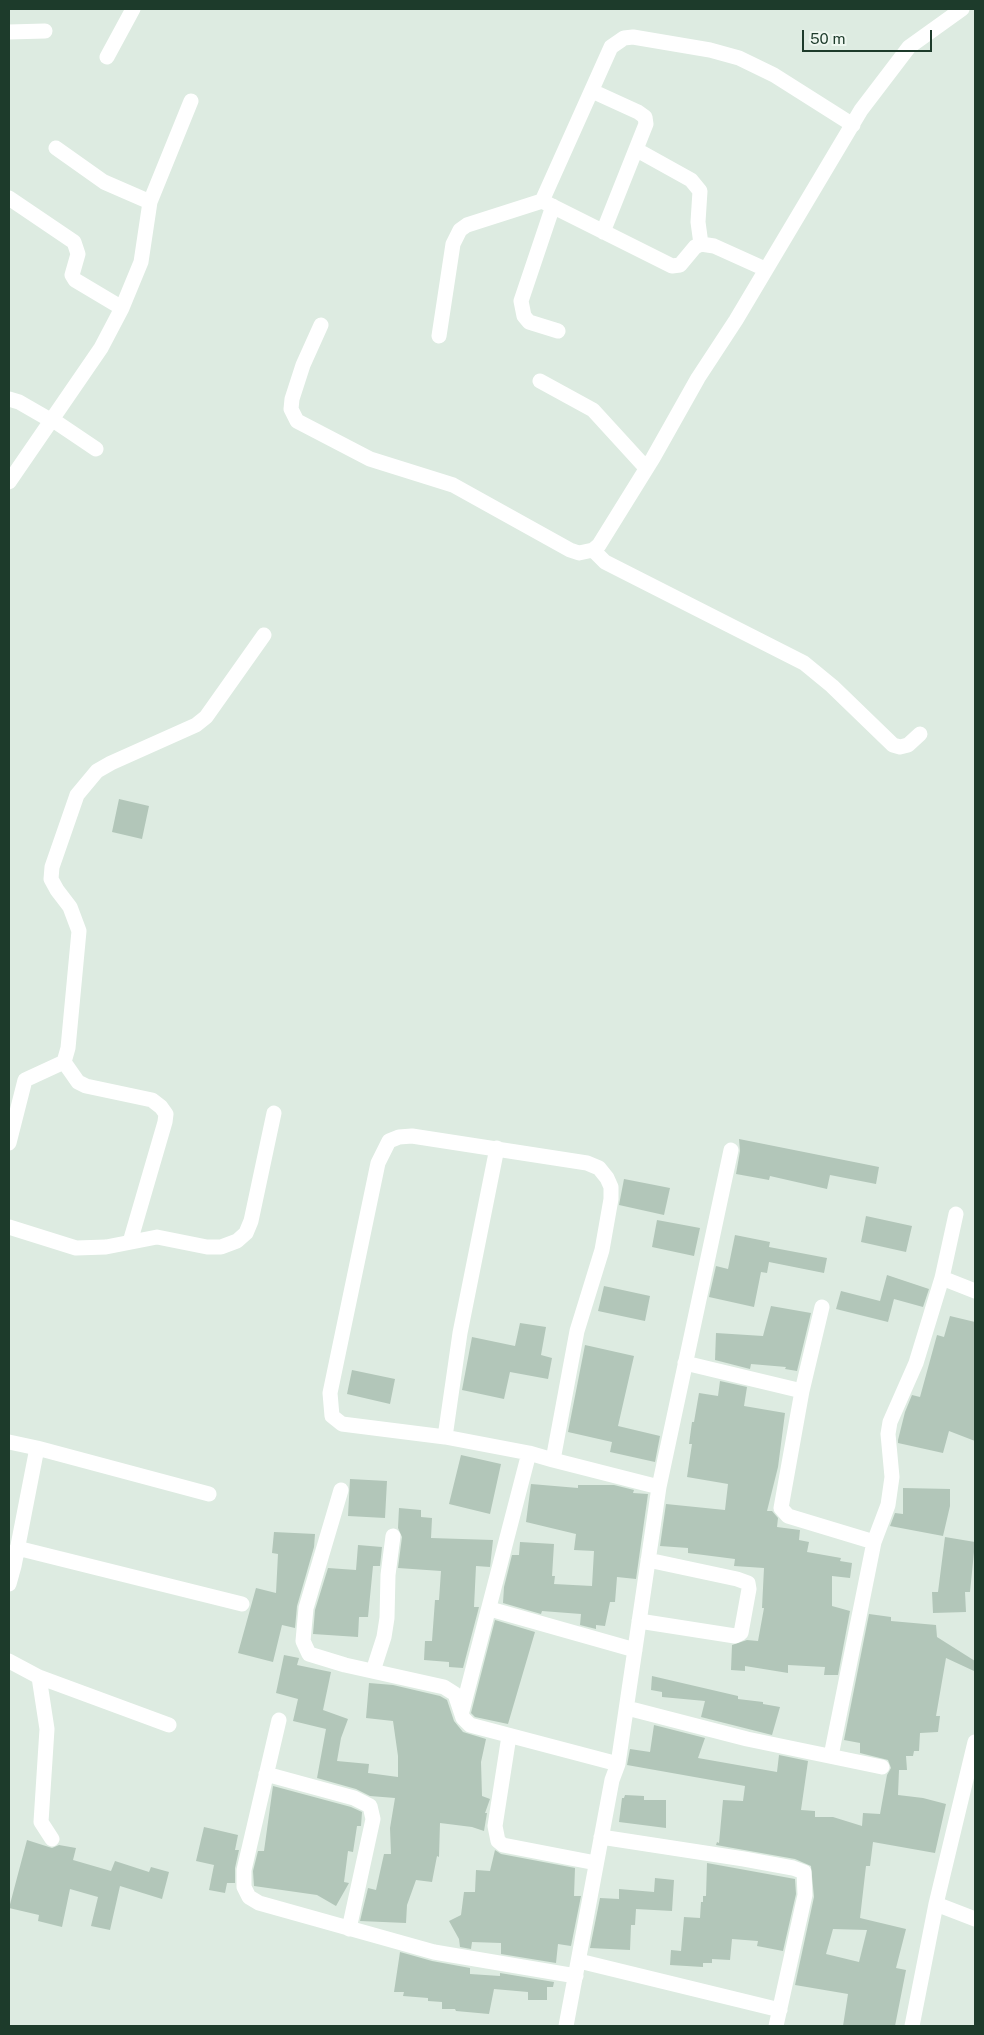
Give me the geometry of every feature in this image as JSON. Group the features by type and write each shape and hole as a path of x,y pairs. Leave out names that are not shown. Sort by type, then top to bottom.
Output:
{"street":[{"path":"107,57 133,9"},
{"path":"321,326 303,365 292,399 291,409 298,421 370,459 453,486 570,550 579,553 593,550 599,545 646,468 698,378 736,320 861,110 910,47 962,9"},
{"path":"9,32 45,31"},
{"path":"558,331 529,322 524,316 521,301 547,204 611,47 624,38 632,37 710,50 739,58 774,75 853,125"},
{"path":"592,91 645,117 645,131 603,232"},
{"path":"9,482 101,348 122,308 141,262 150,202 191,102"},
{"path":"56,148 104,182 150,202"},
{"path":"637,150 691,180 700,191 698,222 701,244"},
{"path":"9,198 74,242 78,254 72,275 75,280 122,308"},
{"path":"439,336 453,244 460,230 467,225 547,204 672,266 680,265 695,247 701,244 714,246 765,269"},
{"path":"540,381 593,410 646,468"},
{"path":"9,399 19,402 53,420 96,448"},
{"path":"593,550 605,562 804,663 832,686 893,745 900,747 908,745 920,734"},
{"path":"130,1242 166,1114 162,1107 152,1100 97,1089 78,1082 64,1062 69,1039 79,931 70,907 57,890 51,878 52,867 76,795 92,776 111,763 196,725 206,717 264,635"},
{"path":"9,1143 25,1080 64,1062"},
{"path":"9,1227 76,1248 106,1247 157,1237 221,1247 241,1237 251,1221 274,1113"},
{"path":"553,1460 577,1331 602,1250 611,1187 599,1168 587,1163 412,1136 399,1137 389,1141 378,1163 330,1393 332,1416 342,1424 445,1437 529,1454 553,1460 659,1486"},
{"path":"445,1437 460,1334 497,1148"},
{"path":"566,2026 612,1780 618,1764 659,1486 731,1150"},
{"path":"830,1756 874,1542 888,1505 892,1477 888,1434 890,1422 916,1363 942,1278 956,1214"},
{"path":"942,1278 975,1291"},
{"path":"822,1307 802,1391 781,1508 788,1516 874,1542"},
{"path":"685,1362 802,1391"},
{"path":"9,1442 209,1494"},
{"path":"9,1584 11,1565 17,1548 36,1448"},
{"path":"462,1711 529,1454"},
{"path":"341,1490 308,1601 303,1641 310,1654 317,1658 451,1689 459,1702 465,1722 470,1725 618,1764"},
{"path":"373,1671 384,1637 387,1618 388,1575 393,1536"},
{"path":"17,1548 242,1604"},
{"path":"639,1621 735,1636 741,1633 749,1590 748,1583 737,1579 648,1560"},
{"path":"490,1609 635,1650"},
{"path":"9,1661 39,1677 169,1725"},
{"path":"39,1677 47,1729 41,1822 52,1838"},
{"path":"626,1708 746,1739 882,1767"},
{"path":"279,1720 244,1870 244,1887 249,1897 259,1903 434,1952 577,1969 780,2010"},
{"path":"509,1736 495,1826 498,1841 503,1845 596,1863"},
{"path":"912,2026 936,1904 975,1742"},
{"path":"266,1774 354,1798 370,1806 373,1819 350,1929"},
{"path":"601,1837 744,1859 793,1868 804,1872 804,1895 776,2026"},
{"path":"936,1904 975,1919"}],"building":[{"path":"119,799 149,806 142,839 112,832"},
{"path":"739,1139 879,1167 876,1184 830,1175 827,1189 770,1176 769,1180 736,1174 740,1151"},
{"path":"624,1179 670,1188 664,1215 619,1205"},
{"path":"866,1216 912,1226 906,1252 861,1242"},
{"path":"657,1220 700,1228 694,1256 652,1247"},
{"path":"735,1235 770,1242 769,1247 827,1258 824,1273 769,1262 767,1273 761,1272 754,1307 709,1297 716,1266 728,1269"},
{"path":"887,1275 929,1289 923,1307 894,1299 888,1322 836,1309 841,1291 880,1301"},
{"path":"604,1286 650,1296 645,1321 598,1311"},
{"path":"771,1306 811,1313 797,1371 785,1369 786,1367 751,1364 750,1369 715,1360 716,1333 763,1336"},
{"path":"950,1316 975,1322 975,1441 949,1431 943,1453 898,1443 905,1412 912,1395 920,1397 937,1335 944,1337"},
{"path":"520,1323 546,1327 541,1355 552,1358 548,1379 510,1372 504,1399 462,1390 472,1337 515,1346"},
{"path":"585,1345 634,1356 618,1426 660,1436 655,1462 610,1452 612,1442 568,1432"},
{"path":"352,1370 395,1379 390,1404 347,1394"},
{"path":"720,1381 747,1387 744,1406 785,1413 778,1467 767,1511 772,1511 778,1518 777,1527 800,1530 799,1540 809,1542 807,1552 841,1558 840,1561 852,1563 850,1578 832,1576 832,1606 850,1611 838,1675 824,1675 825,1667 788,1665 788,1673 745,1666 745,1671 731,1670 732,1645 747,1640 758,1641 764,1608 762,1608 764,1568 734,1566 735,1559 688,1553 688,1548 660,1546 666,1504 725,1510 728,1484 687,1477 692,1444 689,1444 692,1422 694,1422 699,1393 718,1396"},
{"path":"461,1455 501,1464 490,1514 449,1504"},
{"path":"350,1479 387,1481 385,1518 348,1516"},
{"path":"531,1484 578,1488 578,1485 614,1485 634,1490 633,1493 648,1494 636,1579 617,1577 615,1602 610,1602 605,1626 596,1625 596,1629 580,1625 581,1614 542,1611 541,1614 503,1603 504,1587 512,1555 519,1555 520,1542 554,1544 552,1576 555,1576 554,1584 592,1586 594,1551 574,1550 576,1534 526,1522"},
{"path":"903,1488 950,1489 950,1506 943,1536 890,1526 895,1513 903,1514"},
{"path":"399,1508 421,1510 421,1517 432,1518 431,1538 493,1540 490,1567 476,1566 474,1607 479,1607 463,1668 449,1667 449,1662 424,1660 425,1641 432,1641 435,1600 439,1600 441,1571 398,1568 402,1537 398,1528"},
{"path":"274,1532 315,1534 314,1547 297,1606 295,1628 282,1625 273,1662 238,1653 256,1588 276,1593 278,1554 272,1553"},
{"path":"945,1537 975,1542 970,1592 965,1592 966,1612 933,1613 932,1592 938,1592"},
{"path":"358,1545 382,1547 380,1566 373,1566 368,1617 359,1617 358,1637 313,1634 315,1610 328,1568 356,1570"},
{"path":"869,1614 891,1617 891,1621 936,1625 937,1637 975,1661 974,1671 946,1658 936,1716 940,1716 938,1732 920,1733 919,1751 914,1751 913,1756 906,1756 907,1770 899,1770 898,1795 923,1798 946,1804 935,1853 873,1842 870,1866 866,1866 860,1918 906,1929 896,1968 906,1970 895,2026 843,2026 848,1994 795,1985 814,1897 811,1866 795,1859 716,1845 717,1842 719,1843 723,1800 743,1801 745,1786 627,1765 630,1749 650,1752 654,1725 705,1738 698,1758 777,1772 779,1755 808,1761 801,1810 815,1811 815,1817 833,1817 862,1826 863,1813 880,1814 887,1775 891,1768 888,1760 860,1753 860,1743 844,1740","holes":["833,1929 867,1930 859,1962 826,1954"]},
{"path":"495,1620 535,1632 508,1724 475,1717 471,1713"},
{"path":"284,1655 299,1658 297,1665 331,1672 323,1710 348,1719 341,1738 337,1761 369,1764 368,1773 398,1777 398,1756 393,1721 366,1718 369,1683 393,1685 440,1696 447,1700 454,1721 463,1732 486,1739 481,1762 482,1796 490,1799 485,1813 487,1813 484,1831 472,1827 440,1823 439,1857 437,1856 432,1882 416,1880 407,1905 406,1923 360,1921 368,1888 376,1890 384,1854 391,1854 390,1828 395,1798 370,1796 356,1789 317,1778 326,1729 293,1721 298,1699 276,1693"},
{"path":"652,1676 738,1696 738,1699 763,1702 763,1704 780,1707 772,1735 701,1717 705,1701 662,1697 662,1692 651,1690"},
{"path":"273,1786 351,1807 362,1812 361,1826 357,1826 353,1852 348,1851 344,1882 349,1883 336,1906 317,1895 254,1886 253,1871 258,1851 264,1851"},
{"path":"625,1795 644,1796 644,1800 666,1800 666,1828 619,1822 622,1798"},
{"path":"204,1827 238,1835 235,1850 239,1850 235,1868 235,1883 227,1883 225,1893 209,1890 214,1865 196,1861"},
{"path":"27,1840 52,1848 59,1845 76,1848 73,1860 111,1871 115,1861 149,1872 151,1867 169,1872 162,1899 120,1886 110,1930 91,1926 98,1897 70,1889 62,1927 38,1921 39,1915 9,1908"},
{"path":"495,1850 501,1854 575,1868 574,1896 581,1896 571,1946 558,1944 556,1963 501,1954 501,1943 472,1942 471,1949 460,1947 459,1939 449,1921 461,1915 464,1892 475,1892 476,1870 490,1871"},
{"path":"707,1863 795,1879 796,1894 783,1951 757,1946 758,1941 732,1939 730,1960 712,1959 712,1963 703,1963 703,1967 670,1965 671,1950 681,1951 684,1917 700,1918 701,1902 703,1902 703,1896 706,1896"},
{"path":"655,1878 674,1880 672,1911 636,1909 635,1925 631,1925 630,1950 590,1948 600,1898 619,1899 619,1889 654,1892"},
{"path":"400,1952 432,1961 470,1968 470,1974 500,1976 500,1973 554,1982 553,1987 547,1987 547,2000 528,2000 528,1992 494,1989 489,2014 442,2009 442,2002 428,2001 428,1998 403,1996 404,1992 394,1992"}]}
